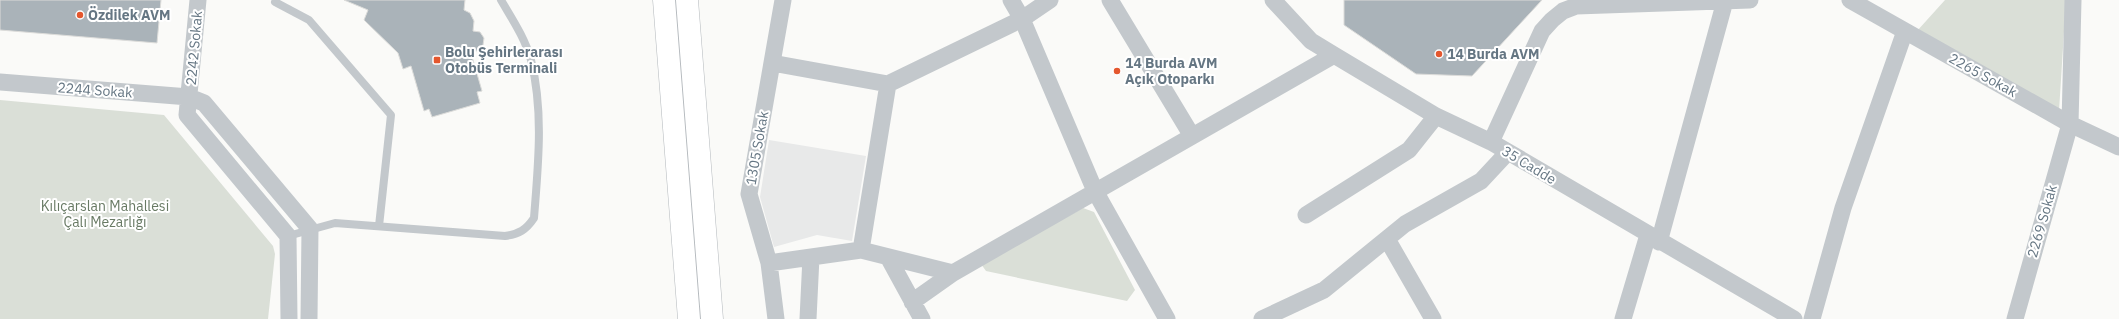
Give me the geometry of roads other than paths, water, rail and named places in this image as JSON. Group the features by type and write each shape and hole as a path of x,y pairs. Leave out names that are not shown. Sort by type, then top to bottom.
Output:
{"highway":[{"path":"664,0 689,319"},
{"path":"687,0 712,319"}],"street":[{"name":"2242 Sokak","path":"198,0 187,114 288,236"},
{"name":"1305 Sokak","path":"776,319 769,263 748,194 782,0"},
{"path":"1011,0 1022,19 1096,191 1167,319"},
{"path":"772,63 888,84 1022,19 1050,0"},
{"path":"1110,0 1192,136"},
{"name":"35 Cadde","path":"1273,0 1311,41 1436,116 1491,142 1654,239 1794,319"},
{"path":"1491,142 1536,42 1552,20 1564,11 1576,6 1750,0"},
{"name":"2265 Sokak","path":"1850,0 2070,124 2119,147"},
{"name":"2269 Sokak","path":"2015,319 2070,124 2073,0"},
{"path":"1623,319 1654,239 1725,1"},
{"path":"1812,319 1843,208 1905,31"},
{"path":"912,302 953,273 1334,55"},
{"name":"2244 Sokak","path":"0,82 189,97"},
{"path":"861,250 888,84"},
{"path":"189,97 204,103 310,229 308,319"},
{"path":"1306,216 1409,150 1436,116"},
{"path":"1266,319 1324,290 1406,224 1481,181 1508,152"},
{"path":"288,236 289,319"},
{"path":"1386,240 1433,319"},
{"path":"769,263 861,250 953,273"},
{"path":"888,257 922,319"},
{"path":"808,319 811,258"}],"lane":[{"path":"276,0 275,2 310,20 391,116 379,226"},
{"path":"288,236 334,223 505,236 518,234 528,227 534,218 540,152 538,100 530,59 516,25 501,0"}],"place":[{"name":"Özdilek AVM","path":"80,15"},
{"name":"14 Burda AVM","path":"1439,54"},
{"name":"Bolu Şehirlerarası Otobüs Terminali","path":"437,60"},
{"name":"14 Burda AVM Açık Otoparkı","path":"1117,71"}],"park label":[{"name":"Kılıçarslan Mahallesi Çalı Mezarlığı","path":"105,214"}]}
